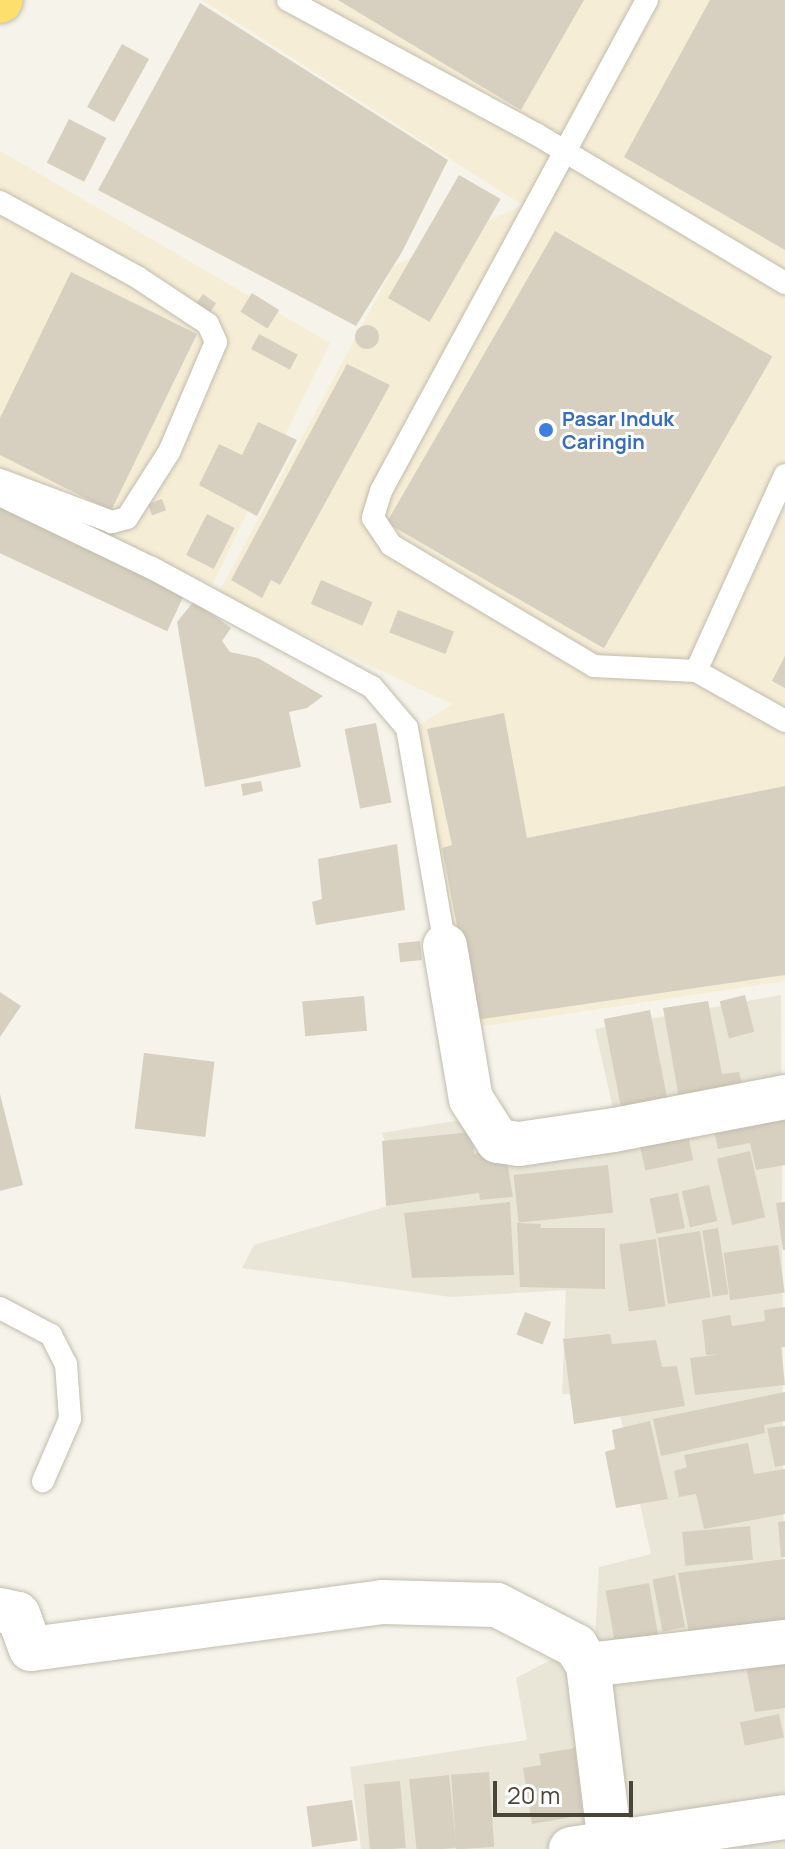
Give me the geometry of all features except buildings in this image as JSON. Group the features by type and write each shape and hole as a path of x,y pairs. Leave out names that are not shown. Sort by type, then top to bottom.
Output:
{"street":[{"path":"445,946 471,1099 498,1141 519,1144 582,1135 785,1097"},
{"path":"0,1610 18,1614 31,1649 383,1602 497,1605 576,1646 588,1665 591,1846 785,1817"},
{"path":"588,1665 785,1642"}],"lane":[{"path":"288,0 564,151 785,283"},
{"path":"647,0 381,491 373,518 391,545 594,666 696,671 785,721"},
{"path":"0,202 137,277 208,324 216,342 169,452 127,518 112,522 0,480"},
{"path":"696,671 785,475"},
{"path":"0,495 152,568 372,687 407,728 445,946"},
{"path":"0,1308 51,1335 66,1364 70,1419 43,1481"}],"shaded area":[{"name":"Pasar Induk Caringin","path":"202,0 785,0 785,981 465,1029 418,726 452,704 218,594 394,266 522,205"},
{"path":"0,151 330,343 212,585 0,487"},
{"path":"781,995 785,1849 361,1849 350,1767 527,1740 516,1678 595,1637 599,1567 651,1554 616,1396 562,1394 566,1290 451,1297 242,1268 254,1245 405,1201 382,1133 466,1119 471,1141 614,1113 595,1029"}],"place":[{"name":"Pasar Induk Caringin","path":"546,430"}]}
